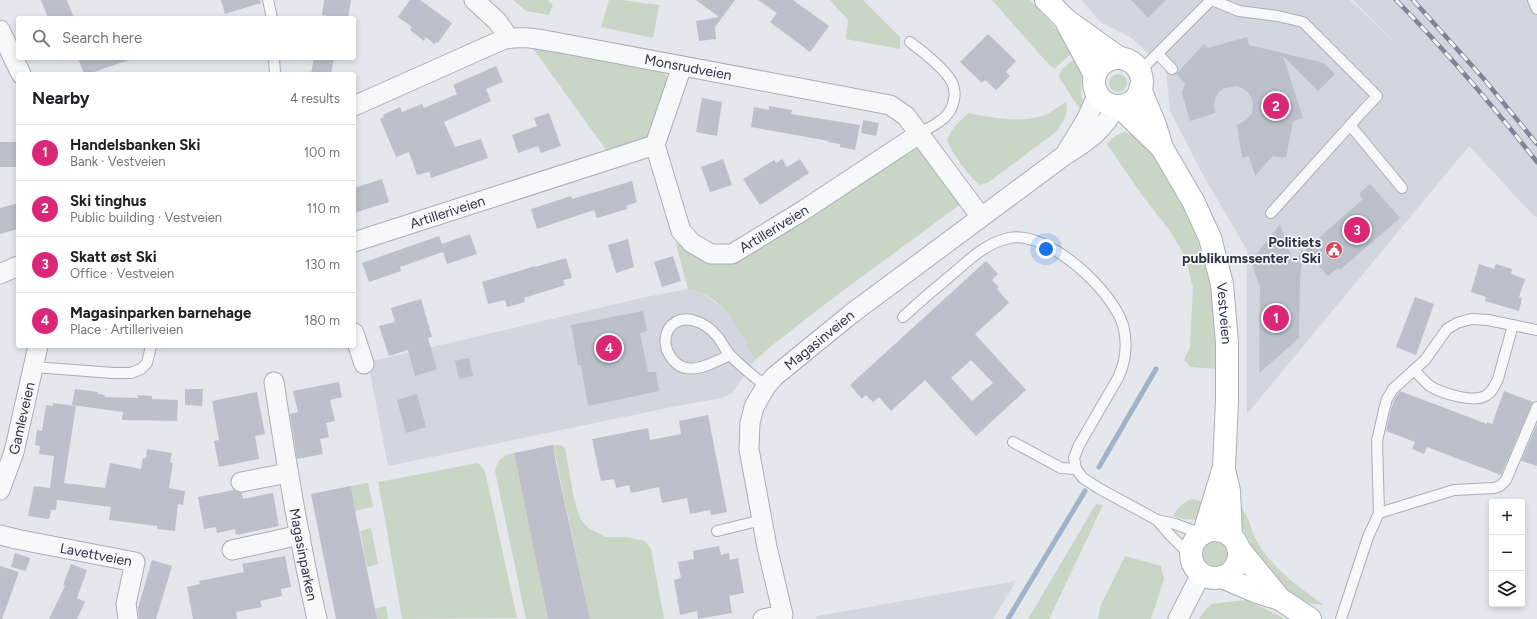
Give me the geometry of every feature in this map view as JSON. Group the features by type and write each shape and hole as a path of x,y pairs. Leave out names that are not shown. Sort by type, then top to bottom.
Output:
{"street":[{"path":"474,0 497,21 509,38"},
{"name":"Vestveien","path":"1046,0 1066,20 1119,58 1133,64 1162,148 1201,218 1216,257 1222,284 1227,343 1227,401 1224,467 1229,491 1237,563 1228,574 1205,569 1191,551 1194,542 1203,534 1224,467"},
{"name":"Vestveien","path":"1066,20 1106,102 1118,106 1162,148"},
{"path":"0,30 20,72"},
{"name":"Monsrudveien","path":"356,105 495,42 509,38 521,37 555,42 886,103 901,112 982,217"},
{"path":"1097,85 1099,68 1111,59 1119,58"},
{"path":"655,145 682,66"},
{"path":"1118,106 1129,103 1134,99 1140,81"},
{"name":"Magasinveien","path":"1065,155 1086,120 1097,85"},
{"name":"Magasinveien","path":"763,619 783,615 762,520 748,437 754,407 766,386 785,368 851,314 1065,155 1082,145 1098,132 1118,106"},
{"name":"Artilleriveien","path":"356,241 655,145 681,231 692,243 711,254 732,254 804,210 919,134"},
{"path":"0,274 16,267"},
{"path":"356,339 364,364"},
{"name":"Gamleveien","path":"0,490 14,452 38,348"},
{"name":"Magasinparken","path":"274,382 289,482 317,619"},
{"path":"241,482 289,482"},
{"path":"1203,534 1218,530 1225,532 1280,599"},
{"name":"Lavettveien","path":"0,535 135,562 126,604 128,619"},
{"path":"232,550 300,535"},
{"path":"1178,619 1205,569 1257,592 1280,599 1310,619"}],"lane":[{"path":"268,0 272,16"},
{"path":"1140,81 1158,54 1212,0 1239,11 1278,16 1303,22 1377,96 1271,213"},
{"path":"1533,0 1537,9"},
{"path":"910,42 925,53 947,76 953,84 954,90 953,101 947,114 919,134"},
{"path":"1158,54 1172,69"},
{"path":"274,60 275,72"},
{"path":"1350,125 1402,188"},
{"path":"902,316 977,253 994,243 1010,238 1026,238 1041,243 1061,254 1086,274 1099,287 1120,317 1125,332 1126,349 1124,363 1118,378 1076,452 1074,458 1076,469 1083,478 1100,489 1157,520 1175,524 1203,534"},
{"path":"730,355 699,368 691,369 681,367 675,362 667,350 666,335 669,329 684,318 694,320 709,327 730,355 750,374 766,386"},
{"path":"1341,619 1368,537 1380,513 1380,483 1377,451 1379,429 1387,399 1393,389 1425,360 1443,333 1457,323 1478,319 1537,330"},
{"path":"1414,370 1431,386 1452,395 1477,399 1485,396 1494,387 1498,379 1513,325"},
{"path":"34,368 131,373 142,369 147,363 151,348"},
{"path":"1380,513 1454,490 1494,488 1500,486 1506,480 1512,468 1537,407"},
{"path":"1013,442 1061,468 1076,469"},
{"path":"717,531 762,520"},
{"path":"1157,520 1170,535 1205,569"}],"shaded area":[{"path":"1081,0 1350,0 1396,44 1353,0 1537,0 1537,217 1534,216 1469,146 1247,414 1247,250 1203,175 1170,111 1166,69 1130,37 1102,23"},
{"path":"688,289 705,295 724,309 739,327 755,360 732,393 721,398 388,466 368,362 641,298"},
{"path":"1016,581 993,619 816,619 817,616"}],"green space":[{"path":"513,0 548,0 553,5 549,15 526,11"},
{"path":"609,0 659,5 653,38 601,27"},
{"path":"830,0 863,0 900,37 900,49 846,39 848,20"},
{"path":"992,0 1030,0 1068,42 1072,53 1055,68 1050,66"},
{"path":"532,47 663,72 669,79 654,130 644,139 609,154"},
{"path":"1073,60 1076,60 1082,70 1081,94 1084,104 1082,111 1059,77 1062,69"},
{"path":"1114,74 1122,74 1127,79 1125,90 1122,92 1114,92 1109,87 1109,79"},
{"path":"1066,102 1067,109 1065,118 1057,131 989,182 980,185 961,164 947,140 956,125 969,113 998,118 1028,119 1047,114"},
{"path":"1125,132 1139,138 1150,151 1174,189 1196,236 1205,263 1216,312 1219,369 1191,367 1184,360 1190,347 1193,288 1185,256 1168,228 1144,198 1107,144 1115,136"},
{"path":"911,149 919,149 962,203 831,299 755,360 746,341 723,308 706,295 688,289 676,244 683,242 701,257 721,264 743,256"},
{"path":"553,445 560,445 565,448 574,499 580,518 588,528 606,537 627,537 645,541 651,549 664,619 590,619"},
{"path":"514,453 548,619 526,619 495,471 497,464 501,459"},
{"path":"478,463 485,471 517,618 402,619 378,482"},
{"path":"368,483 373,507 355,511 351,486"},
{"path":"1191,499 1206,502 1199,520 1183,519 1173,516 1180,506"},
{"path":"1096,504 1103,505 1049,619 1028,619"},
{"path":"1236,506 1241,506 1259,545 1273,563 1297,585 1324,605 1304,603 1287,592 1252,551 1249,540 1240,525"},
{"path":"371,528 378,564 367,567 360,531"},
{"path":"1215,542 1224,545 1227,554 1224,563 1215,566 1206,563 1203,554 1206,545"},
{"path":"1125,556 1161,566 1164,579 1151,619 1098,619 1100,607"},
{"path":"1246,600 1286,619 1198,619 1211,604"},
{"path":"386,606 388,619 377,619 375,609"}],"building":[{"path":"41,0 67,0 73,16 47,16"},
{"path":"221,0 260,0 261,3 225,14"},
{"path":"324,0 351,0 348,16 322,15"},
{"path":"410,0 420,0 452,23 438,43 436,42 434,44 426,37 424,41 410,30 412,27 398,17"},
{"path":"696,0 735,0 715,27 716,39 699,41 696,21 719,17"},
{"path":"758,0 793,0 829,26 810,52 770,22 777,13"},
{"path":"1131,0 1166,0 1148,18"},
{"path":"988,34 1016,61 1006,72 1010,76 996,90 985,80 982,83 960,62"},
{"path":"1247,37 1249,45 1324,63 1335,74 1318,91 1283,56 1303,118 1293,121 1286,158 1273,156 1255,176 1249,156 1242,158 1237,125 1247,119 1252,113 1253,102 1248,92 1238,86 1224,88 1215,98 1215,113 1190,121 1182,93 1185,83 1176,74 1204,44 1208,48"},
{"path":"79,60 129,60 94,72 83,72"},
{"path":"314,60 334,60 331,72 311,72"},
{"path":"496,66 503,82 486,89 491,101 444,122 455,147 481,139 488,158 431,178 429,172 417,175 409,152 396,157 380,119 384,117 383,115 400,107 402,112 422,104 424,108 457,94 453,85"},
{"path":"702,98 722,102 717,136 696,132"},
{"path":"769,106 792,110 791,114 860,125 855,150 840,147 840,144 827,142 829,141 751,127 754,107 769,110"},
{"path":"549,113 561,146 541,153 538,146 518,153 512,135 537,126 534,118"},
{"path":"863,120 879,123 876,136 861,133"},
{"path":"0,142 16,142 16,167 0,167"},
{"path":"723,159 732,185 710,192 701,167"},
{"path":"782,159 787,167 800,159 809,173 760,205 743,179 774,160 776,163"},
{"path":"382,179 389,202 356,212 356,187"},
{"path":"632,181 637,202 626,206 627,209 597,218 594,210 537,229 531,209 571,196 572,199"},
{"path":"1370,184 1400,218 1340,270 1338,268 1328,276 1305,250 1363,199 1359,194"},
{"path":"16,204 16,230 0,234 0,208"},
{"path":"1280,224 1294,263 1303,249 1300,280 1299,338 1259,373 1260,288 1251,261"},
{"path":"470,234 477,254 447,264 443,252 400,267 401,271 369,282 362,263 439,236 442,244"},
{"path":"628,239 634,267 616,273 608,245"},
{"path":"673,256 681,281 662,287 654,262"},
{"path":"566,258 572,278 563,280 565,285 524,298 525,302 507,307 505,300 488,304 482,282"},
{"path":"986,261 998,274 992,280 999,287 997,289 1009,303 975,334 1026,390 976,436 925,380 891,411 879,397 873,402 866,395 862,399 850,385","holes":["971,360 993,383 972,401 951,378"]},
{"path":"1479,264 1494,269 1496,264 1512,269 1511,274 1525,279 1519,297 1522,298 1519,311 1485,301 1486,297 1471,292"},
{"path":"1415,297 1434,304 1416,355 1396,347"},
{"path":"421,299 432,337 428,338 437,369 415,376 408,350 389,356 379,326 395,322 391,308"},
{"path":"643,311 647,331 640,333 648,372 656,372 659,391 588,406 581,365 578,365 571,325"},
{"path":"469,358 473,376 459,379 455,361"},
{"path":"339,382 342,397 330,400 335,421 326,423 329,437 320,439 323,454 297,459 290,414 298,412 293,391"},
{"path":"75,389 98,392 98,394 105,395 104,397 138,398 138,395 152,396 152,399 178,400 177,421 122,420 123,412 72,405"},
{"path":"185,389 203,389 202,406 185,405"},
{"path":"1400,391 1487,424 1487,422 1492,424 1504,391 1533,402 1501,475 1427,447 1424,454 1412,449 1415,442 1386,431 1391,409 1395,398"},
{"path":"257,392 265,434 255,436 259,459 219,467 214,441 219,440 212,401"},
{"path":"417,394 426,427 406,433 397,400"},
{"path":"53,403 76,406 64,483 105,488 110,463 141,469 143,458 146,458 147,449 172,453 170,462 173,463 169,488 185,491 183,505 178,504 175,531 157,529 157,526 109,520 111,507 57,500 56,510 51,510 49,519 28,516 34,486 50,488 54,456 39,454 40,446 35,445 37,430 42,431 46,405 53,406"},
{"path":"708,415 727,512 711,515 710,510 690,514 687,498 662,503 659,487 631,493 629,485 616,488 614,479 601,481 592,439 648,428 650,440 681,434 679,421"},
{"path":"1537,424 1537,466 1521,461"},
{"path":"553,445 590,619 548,619 514,453"},
{"path":"351,486 377,619 336,619 311,494"},
{"path":"234,490 242,493 243,499 273,493 279,526 236,535 235,529 217,533 216,527 204,529 198,497"},
{"path":"719,546 721,555 729,553 730,560 738,558 744,593 729,596 732,613 698,619 697,611 680,615 674,580 681,578 678,562 694,559 693,551"},
{"path":"15,553 30,558 26,571 11,567"},
{"path":"285,556 291,587 281,589 282,596 260,601 262,607 236,612 237,619 193,619 187,587 200,584 199,581 244,572 242,564"},
{"path":"152,560 172,566 156,619 139,619 138,608"},
{"path":"71,564 87,570 77,598 85,602 77,619 49,619 65,586 63,585"},
{"path":"0,566 19,572 2,619 0,619"}],"waterway":[{"path":"1099,467 1156,369"},
{"path":"1008,619 1085,491"}],"railway":[{"path":"1396,0 1469,79 1537,162"},
{"path":"1413,0 1483,78 1537,144"}],"place":[{"name":"Ski tinghus","path":"1276,106"},
{"name":"Skatt øst Ski","path":"1357,230"},
{"name":"Politiets publikumssenter - Ski","path":"1334,250"},
{"name":"Handelsbanken Ski","path":"1276,318"},
{"name":"Magasinparken barnehage","path":"609,348"}]}
